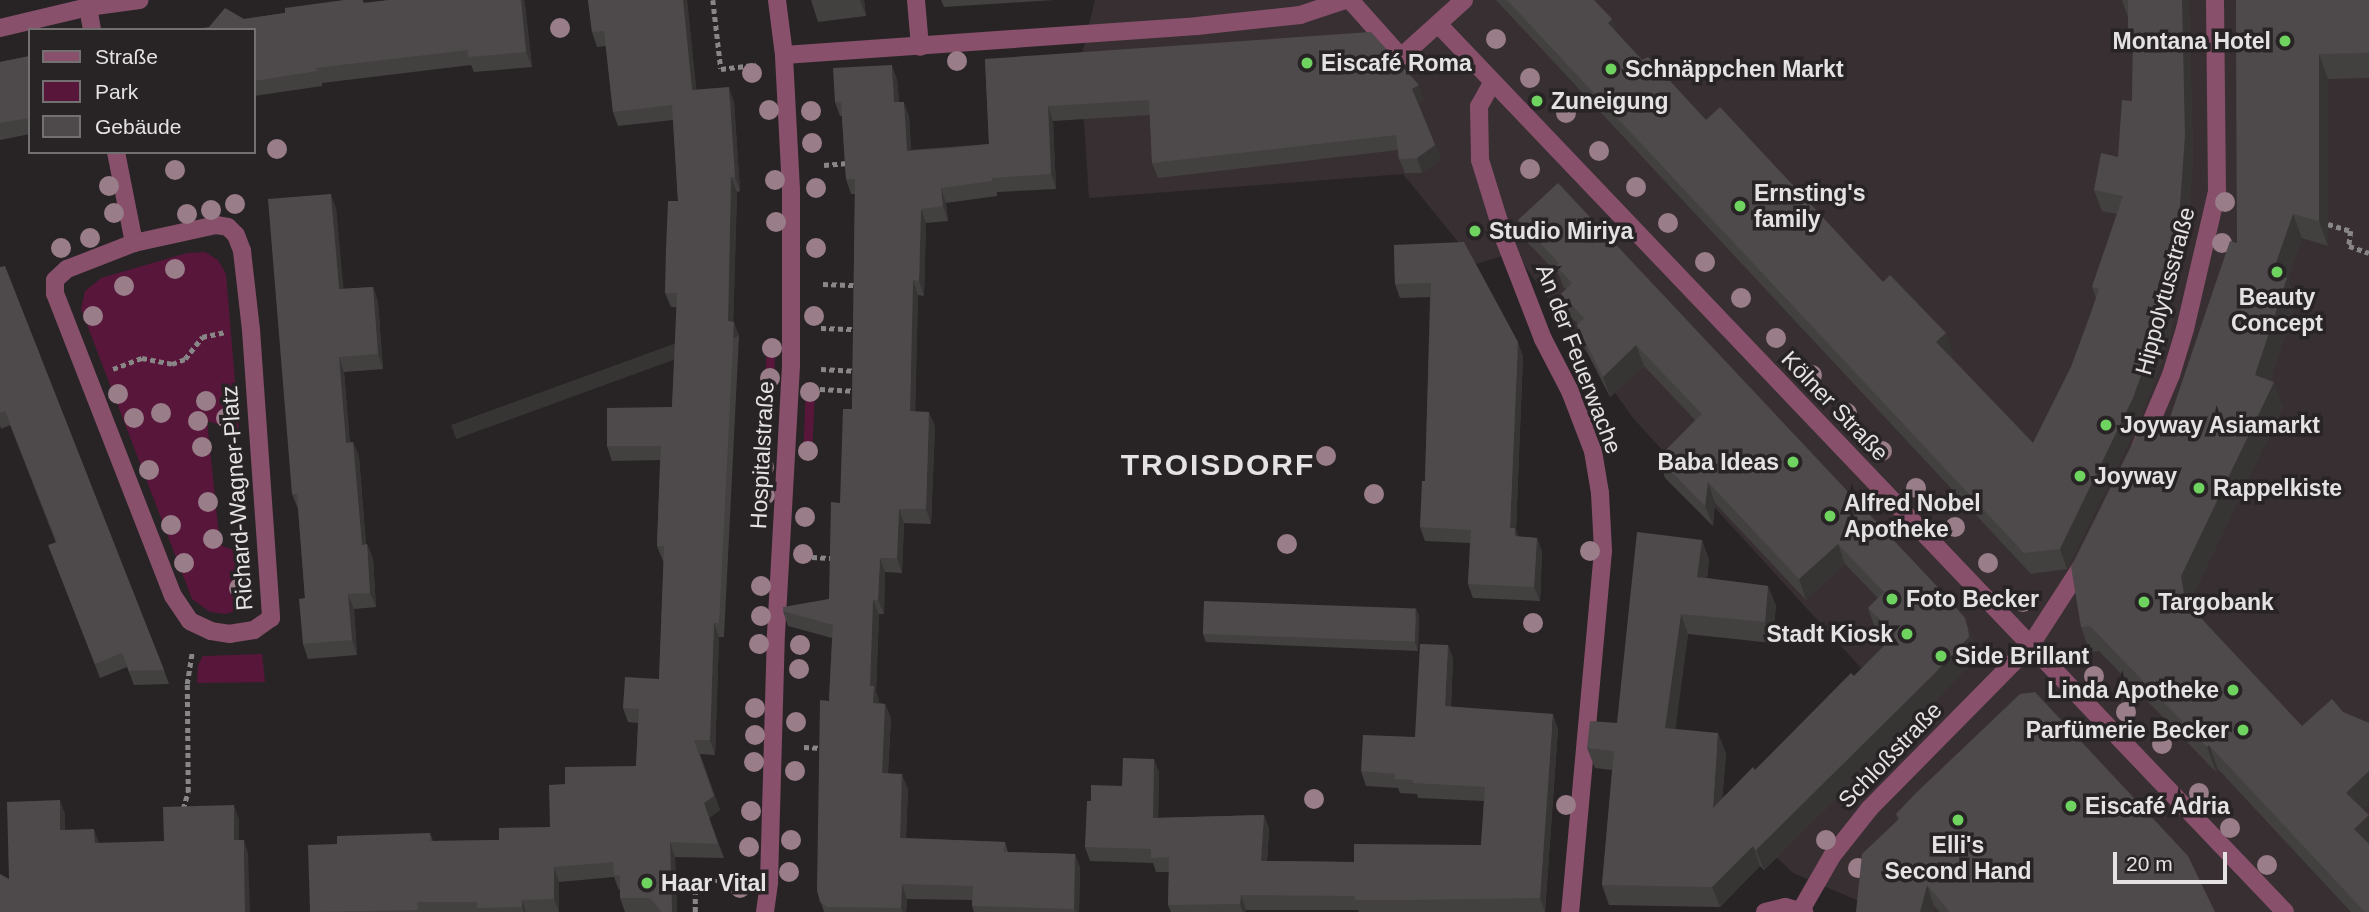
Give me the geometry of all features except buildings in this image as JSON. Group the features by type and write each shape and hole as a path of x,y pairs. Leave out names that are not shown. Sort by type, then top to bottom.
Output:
{"street":[{"path":"0,28 88,7 139,0"},
{"name":"Hospitalstraße","path":"765,912 769,882 776,634 792,364 792,190 784,55 777,0"},
{"path":"916,0 919,47"},
{"path":"784,55 1196,26 1300,15 1347,0 1401,57 1464,0"},
{"name":"Hippolytusstraße","path":"2134,460 2171,375 2185,329 2217,191 2215,0"},
{"path":"88,7 92,28"},
{"name":"Kölner Straße","path":"1438,24 2285,912"},
{"name":"An der Feuerwache","path":"1492,83 1479,106 1480,160 1505,241 1543,339 1570,391 1593,451 1600,493 1603,551 1570,912"},
{"path":"116,154 134,243"},
{"name":"Richard-Wagner-Platz","path":"216,225 228,227 236,235 242,251 251,330 271,618 254,630 230,634 200,627 190,621 173,596 85,378 54,294 55,280 67,269 134,243 216,225"},
{"path":"2031,646 2079,572 2091,548"},
{"name":"Schloßstraße","path":"1803,911 1832,856 1870,808 2031,646"},
{"path":"1765,912 1785,907 1803,911"}],"path":[{"path":"713,0 721,69 758,65 759,78"},
{"path":"824,165 849,163"},
{"path":"2328,224 2351,232 2349,246 2369,253"},
{"path":"823,284 862,285"},
{"path":"821,328 860,329"},
{"path":"85,378 142,358 172,364 186,359 202,337 208,334 251,330"},
{"path":"821,369 859,371"},
{"path":"820,389 858,391"},
{"path":"812,557 835,558"},
{"path":"182,813 188,792 187,684 200,627"},
{"path":"804,747 824,748"},
{"path":"738,869 738,881"},
{"path":"695,880 695,912"}],"shaded area":[{"path":"1095,0 2369,0 2369,912 1870,912 1871,906 1793,873 1724,807 1862,669 1633,418 1515,252 1476,264 1403,174 1089,198 1080,63"}],"green space":[{"path":"205,252 218,260 226,274 239,430 207,421 220,545 250,556 249,597 242,608 226,614 210,612 192,599 81,309 85,291 101,278 187,253"},
{"path":"771,340 776,343 772,411 768,414 764,410 767,343"},
{"path":"810,386 815,389 812,457 808,459 803,456 806,389"},
{"path":"262,654 265,682 197,683 198,665 203,656"}],"place":[{"name":"Montana Hotel","path":"2285,41"},
{"name":"Eiscafé Roma","path":"1307,63"},
{"name":"Schnäppchen Markt","path":"1611,69"},
{"name":"Zuneigung","path":"1537,101"},
{"name":"Ernsting's family","path":"1740,206"},
{"name":"Studio Miriya","path":"1475,231"},
{"name":"Beauty Concept","path":"2277,272"},
{"name":"Joyway Asiamarkt","path":"2106,425"},
{"name":"Baba Ideas","path":"1793,462"},
{"name":"Joyway","path":"2080,476"},
{"name":"Rappelkiste","path":"2199,488"},
{"name":"Alfred Nobel Apotheke","path":"1830,516"},
{"name":"Foto Becker","path":"1892,599"},
{"name":"Targobank","path":"2144,602"},
{"name":"Stadt Kiosk","path":"1907,634"},
{"name":"Side Brillant","path":"1941,656"},
{"name":"Linda Apotheke","path":"2233,690"},
{"name":"Parfümerie Becker","path":"2243,730"},
{"name":"Eiscafé Adria","path":"2071,806"},
{"name":"Elli's Second Hand","path":"1958,820"},
{"name":"Haar Vital","path":"647,883"}],"district":[{"name":"TROISDORF","path":"1218,465"}]}
